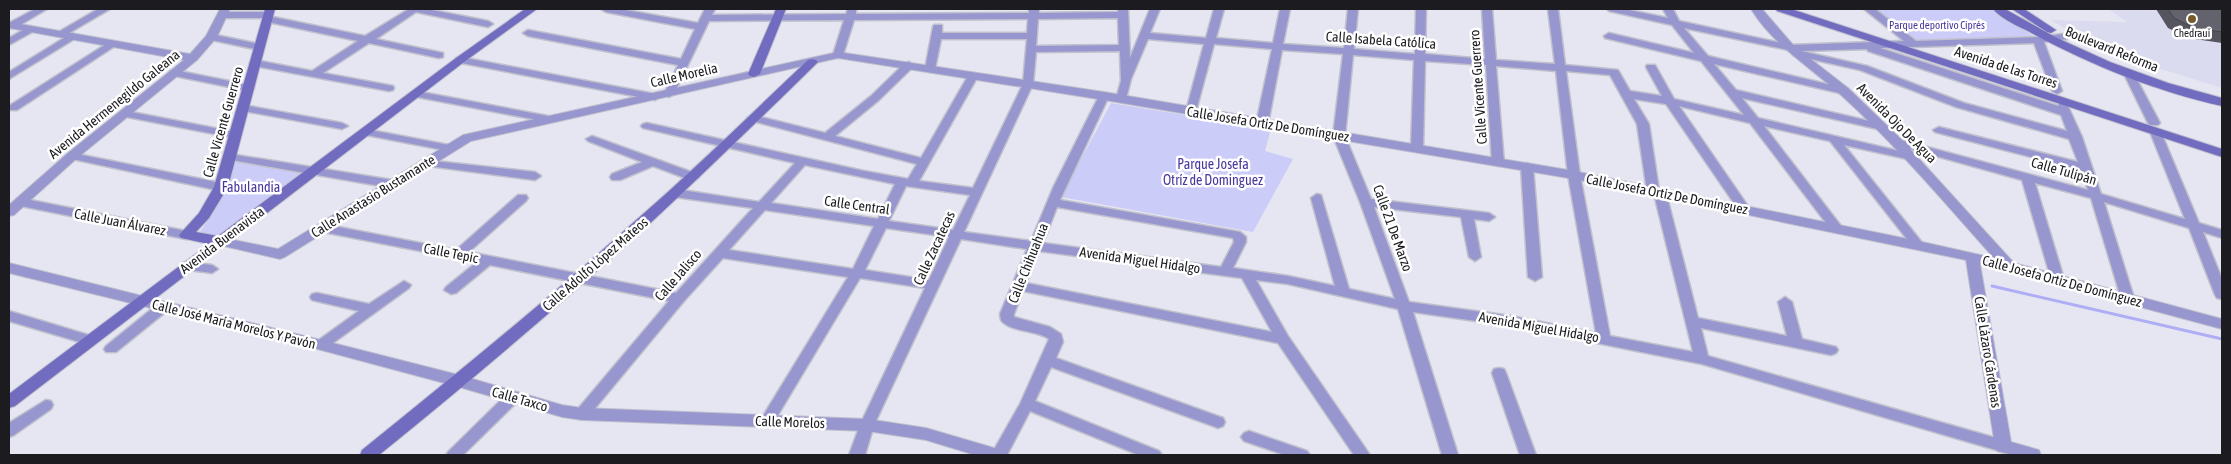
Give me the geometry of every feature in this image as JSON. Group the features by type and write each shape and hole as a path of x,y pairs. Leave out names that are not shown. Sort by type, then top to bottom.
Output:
{"main road":[{"name":"Avenida Buenavista","path":"9,402 460,60 532,9"},
{"name":"Avenida de las Torres","path":"1781,9 2155,127 2222,145"},
{"name":"Avenida de las Torres","path":"1804,9 1914,44 2059,96"},
{"name":"Boulevard Reforma","path":"1998,9 2043,40 2129,74 2222,102"},
{"name":"Boulevard Reforma","path":"2016,9 2064,37 2138,68 2222,93"},
{"path":"754,74 779,13"},
{"name":"Calle Vicente Guerrero","path":"186,235 204,215 221,187 249,88 258,48 269,14"},
{"name":"Calle Adolfo López Mateos","path":"368,455 579,279 675,193 812,62"},
{"name":"Avenida de las Torres","path":"2155,127 2222,153"},
{"name":"Calle Juan Álvarez","path":"186,235 219,242"}],"street":[{"path":"10,25 42,9"},
{"path":"9,76 105,9"},
{"path":"314,74 415,9 488,24"},
{"path":"606,9 706,18 779,13 1123,12 1126,82"},
{"path":"1121,99 1155,9"},
{"path":"1191,112 1219,9"},
{"path":"1262,124 1285,9"},
{"name":"Calle 21 De Marzo","path":"1353,9 1338,136 1366,202 1404,306 1450,455"},
{"path":"1417,149 1421,9"},
{"name":"Calle Vicente Guerrero","path":"1487,9 1498,162"},
{"path":"1553,9 1562,68 1574,175 1604,339"},
{"path":"1612,9 1793,50 1863,68 1960,105 2076,137"},
{"path":"1668,9 1676,24 1732,92 1837,228"},
{"name":"Avenida Ojo De Agua","path":"1756,9 1793,50 1844,91 1912,157 2009,266"},
{"path":"1869,9 1914,44"},
{"path":"224,12 269,14 365,40 439,55"},
{"name":"Avenida Hermenegildo Galeana","path":"9,212 72,156 193,58 211,36 224,12"},
{"path":"1028,84 1033,12"},
{"path":"838,55 851,13"},
{"path":"930,69 941,13"},
{"path":"669,94 706,18"},
{"path":"10,25 193,58"},
{"path":"9,42 30,29"},
{"path":"528,33 684,63"},
{"path":"211,36 258,48"},
{"path":"937,36 1031,36"},
{"name":"Calle Isabela Católica","path":"1145,36 1614,72 1626,94"},
{"path":"1608,36 1844,91"},
{"path":"1793,50 2043,40 2064,37"},
{"path":"2043,40 2059,96 2087,168 2127,298"},
{"path":"13,108 111,44"},
{"path":"1863,46 2066,113"},
{"path":"1030,49 1125,48"},
{"name":"Calle Morelia","path":"467,138 838,55 1104,96"},
{"path":"460,60 655,97"},
{"path":"255,64 389,88"},
{"path":"828,136 875,98 909,65"},
{"path":"1651,67 1670,100 1744,209"},
{"path":"174,74 249,88"},
{"path":"2129,74 2155,127 2222,295"},
{"path":"767,421 857,273 881,223 907,183 924,162 972,76"},
{"name":"Calle Zacatecas","path":"857,455 867,425 1028,84"},
{"path":"1732,92 1882,127"},
{"path":"416,94 548,119"},
{"path":"1626,94 1670,100 1912,157"},
{"path":"1626,94 1643,124 1657,192 1702,359"},
{"name":"Calle Josefa Ortiz De Domínguez","path":"1104,96 1574,175 1744,209 1972,257 2222,324"},
{"name":"Calle Chihuahua","path":"999,455 1027,404 1056,342 1056,337 1050,332 1014,324 1008,320 1007,314 1053,202 1104,96"},
{"path":"243,108 342,126"},
{"path":"126,114 235,135"},
{"path":"753,118 924,162"},
{"path":"647,126 728,142 803,161 907,183 978,192"},
{"path":"1939,130 2087,168"},
{"path":"365,132 449,148"},
{"name":"Calle Anastasio Bustamante","path":"219,242 280,254 467,138"},
{"path":"1833,138 1918,245"},
{"path":"592,139 692,177"},
{"name":"Calle Tulipán","path":"1897,142 2026,176 2222,234"},
{"path":"72,156 221,187"},
{"path":"230,157 392,184"},
{"name":"Calle Jalisco","path":"582,414 679,298 803,161"},
{"path":"616,177 652,162"},
{"path":"425,163 535,176"},
{"path":"1526,167 1535,277"},
{"path":"2026,176 2058,279"},
{"name":"Calle Central","path":"675,193 1034,246"},
{"path":"458,255 522,198"},
{"path":"1317,198 1343,292"},
{"name":"Calle Juan Álvarez","path":"20,202 186,235"},
{"path":"1053,202 1240,237 1225,272"},
{"path":"1366,202 1489,217"},
{"path":"1467,214 1475,257"},
{"name":"Calle Tepic","path":"323,228 679,298"},
{"name":"Avenida Miguel Hidalgo","path":"1034,246 1288,280 1404,306 1511,321 1702,359 2018,452"},
{"path":"720,252 933,285"},
{"name":"Calle Lázaro Cárdenas","path":"1972,257 2018,452"},
{"path":"451,290 487,261"},
{"path":"187,266 212,269"},
{"name":"Calle José María Morelos Y Pavón","path":"9,268 459,381"},
{"path":"1246,274 1283,339 1362,455"},
{"path":"321,345 404,285"},
{"path":"1020,286 1283,339"},
{"path":"317,297 371,309"},
{"path":"1786,302 1796,343"},
{"path":"111,349 163,307"},
{"path":"9,316 90,340"},
{"path":"1692,321 1831,350"},
{"path":"1047,360 1218,422"},
{"path":"1499,373 1528,455"},
{"name":"Calle Taxco","path":"459,381 562,411 582,414"},
{"path":"454,455 513,397"},
{"path":"1027,404 1154,455"},
{"path":"9,431 46,405"},
{"name":"Calle Morelos","path":"582,414 867,425 926,434 995,455"},
{"path":"1249,437 1302,455"}],"shaded area":[{"path":"2108,9 2222,9 2222,88 2128,59 2089,42 2050,20 2127,22"}],"green space":[{"name":"Parque deportivo Ciprés","path":"1874,9 1992,9 2033,36 1920,42"},
{"name":"Parque Josefa Otríz de Dominguez","path":"1111,103 1271,129 1265,151 1293,159 1253,232 1061,197"},
{"name":"Fabulandia","path":"236,161 305,174 220,239 198,235 227,191"}],"building":[{"path":"2168,9 2222,9 2222,32 2194,28 2174,18"}],"waterway":[{"path":"1992,286 2222,339"}],"place":[{"name":"Chedraui","path":"2192,19"}]}
